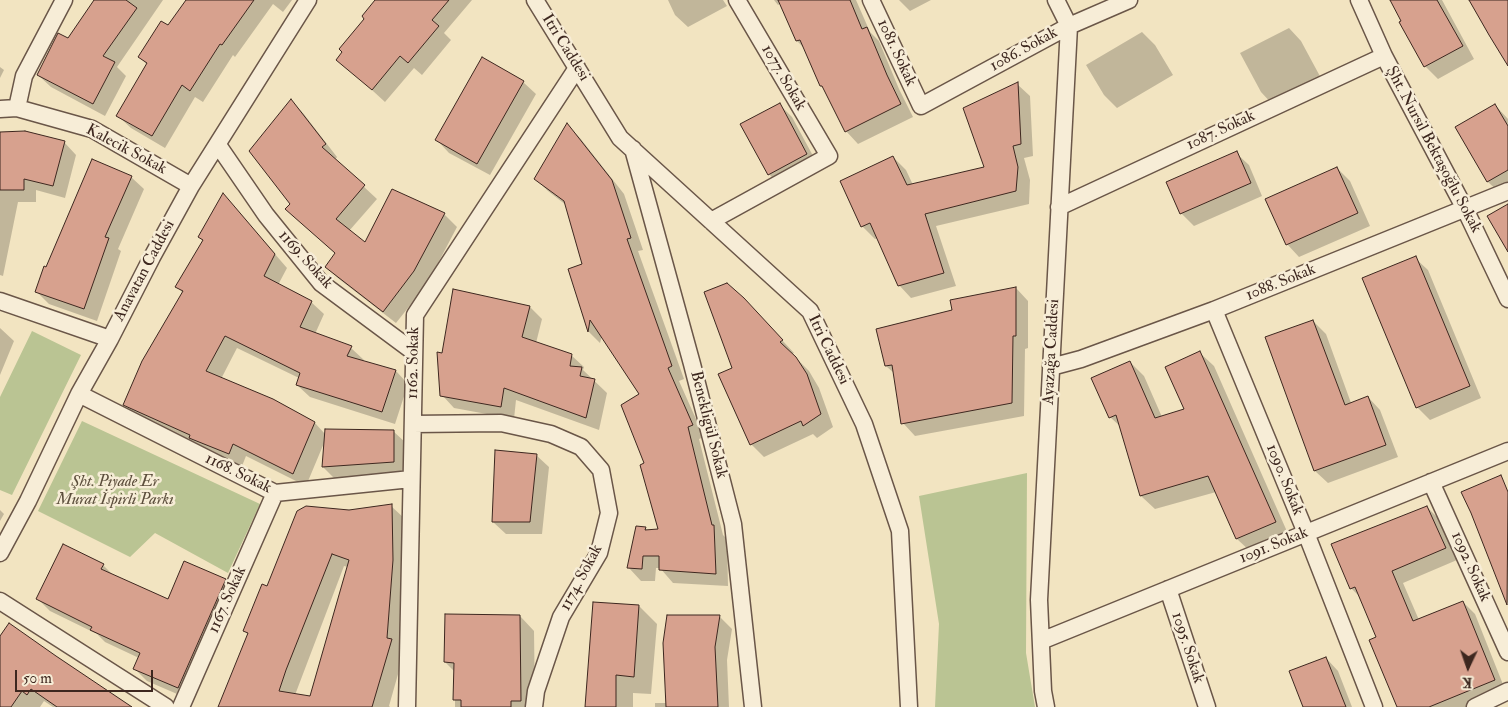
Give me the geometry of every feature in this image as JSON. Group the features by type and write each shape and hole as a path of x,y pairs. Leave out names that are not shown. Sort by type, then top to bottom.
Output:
{"street":[{"path":"17,108 24,76 64,0"},
{"name":"Anavatan Caddesi","path":"0,553 28,501 79,394 191,186 308,0"},
{"name":"Itri Caddesi","path":"535,0 620,138 810,311 864,424 900,531 909,707"},
{"name":"1077. Sokak","path":"711,220 829,156 738,0"},
{"name":"1081. Sokak","path":"872,0 921,106"},
{"name":"Ayazağa Caddesi","path":"1046,707 1043,691 1039,600 1069,26 1056,0"},
{"name":"1086. Sokak","path":"921,106 1069,26 1129,0"},
{"name":"Şht. Nursil Bektaşoğlu Sokak","path":"1359,0 1384,56 1465,209 1508,299"},
{"name":"1087. Sokak","path":"1059,207 1384,56"},
{"name":"1162. Sokak","path":"407,707 415,315 577,68"},
{"name":"Kalecik Sokak","path":"0,109 17,108 92,129 191,186"},
{"name":"1169. Sokak","path":"218,145 266,215 321,283 414,352"},
{"name":"Benekligül Sokak","path":"633,149 692,364 733,524 753,707"},
{"name":"1088. Sokak","path":"1051,367 1080,359 1214,310 1508,191"},
{"path":"0,301 110,339"},
{"name":"1090. Sokak","path":"1214,310 1306,533 1374,707"},
{"name":"1168. Sokak","path":"79,394 275,493 412,479"},
{"name":"1174. Sokak","path":"413,424 502,423 551,434 581,447 601,470 609,513 599,552 561,617 536,692 534,707"},
{"name":"1091. Sokak","path":"1040,641 1508,451"},
{"name":"1092. Sokak","path":"1431,482 1508,652"},
{"name":"1167. Sokak","path":"181,707 275,493"},
{"name":"1095. Sokak","path":"1168,589 1207,707"},
{"path":"0,600 166,707"},
{"path":"1475,707 1508,691"}],"green space":[{"name":"Şht. Piyade Er Murat İspirli Parkı","path":"32,331 81,355 12,495 0,490 0,397"},
{"name":"Şht. Piyade Er Murat İspirli Parkı","path":"82,421 260,504 228,573 155,533 130,557 38,511"},
{"path":"1027,473 1026,653 1035,707 935,707 939,624 919,496"}],"building":[{"path":"94,0 126,0 137,8 103,56 115,62 93,104 37,75 58,33 68,38"},
{"path":"186,0 254,0 222,45 220,44 190,91 182,85 152,136 116,116 147,63 138,57 161,21 168,25"},
{"path":"375,0 449,0 432,20 439,26 408,63 400,56 372,90 336,60 342,52 339,49 364,19 362,16"},
{"path":"778,0 850,0 862,29 867,27 901,104 845,132 822,86 820,86 800,40 796,41"},
{"path":"1390,0 1437,0 1463,46 1424,67 1399,22 1401,21"},
{"path":"1469,0 1508,0 1508,66 1489,35"},
{"path":"482,57 524,81 477,164 435,140"},
{"path":"1018,82 1021,144 1013,146 1018,167 1016,191 925,214 944,273 898,286 870,223 861,227 840,181 893,156 907,185 984,167 963,108"},
{"path":"291,99 326,144 322,147 365,185 336,219 365,242 392,189 445,213 414,271 383,312 325,267 335,253 285,209 290,204 249,151"},
{"path":"780,103 807,154 768,175 740,124"},
{"path":"1495,104 1508,126 1508,170 1487,182 1455,127"},
{"path":"567,123 612,180 631,238 627,239 672,366 668,368 693,425 688,427 712,525 714,525 716,574 659,570 659,556 643,556 642,569 627,568 636,526 646,527 645,530 658,529 640,465 644,463 621,405 639,394 590,320 588,332 568,269 582,264 564,201 534,179"},
{"path":"25,131 65,141 53,186 24,179 24,190 0,190 0,132"},
{"path":"1237,151 1251,183 1180,214 1166,182"},
{"path":"92,159 132,176 105,237 109,238 84,309 35,292 44,266 46,267"},
{"path":"1337,167 1358,213 1286,245 1265,199"},
{"path":"223,193 275,254 264,276 312,301 300,327 352,346 347,356 396,370 382,412 296,385 300,373 225,336 206,371 273,399 315,422 293,474 233,444 229,454 189,438 190,435 123,405 142,361 183,291 175,287 203,240 198,237"},
{"path":"1508,204 1508,252 1487,216"},
{"path":"1416,256 1470,386 1416,408 1362,278"},
{"path":"727,283 744,298 783,340 780,342 796,357 807,374 821,414 803,426 801,421 750,445 718,374 732,368 704,292"},
{"path":"1016,287 1016,336 1013,336 1012,403 901,424 892,365 885,366 876,329 952,310 950,300"},
{"path":"453,289 530,306 522,337 572,354 570,366 582,367 580,376 595,379 586,418 504,388 501,407 440,396 437,352 442,353"},
{"path":"1313,320 1345,405 1368,396 1386,445 1314,471 1265,337"},
{"path":"1200,351 1276,522 1236,539 1208,476 1140,496 1116,415 1109,418 1091,378 1130,361 1155,418 1184,409 1165,367"},
{"path":"325,429 394,430 394,462 322,467"},
{"path":"495,450 537,454 530,522 492,522"},
{"path":"1501,475 1508,492 1507,605 1461,492"},
{"path":"392,504 393,560 387,638 392,639 372,707 218,707 248,633 243,631 262,584 267,586 297,511 306,506 349,510","holes":["332,554 349,560 310,696 279,691"]},
{"path":"1427,506 1446,548 1392,571 1413,621 1463,601 1495,680 1429,707 1397,707 1369,640 1376,637 1355,587 1350,589 1331,544"},
{"path":"63,544 104,564 101,569 168,599 184,561 226,579 178,688 133,669 140,653 90,630 92,627 36,599"},
{"path":"593,602 639,605 634,677 616,675 616,707 585,707"},
{"path":"445,614 520,615 521,701 511,701 511,707 461,707 461,700 453,700 454,663 444,662"},
{"path":"667,615 720,615 715,647 718,707 666,707 663,643"},
{"path":"9,623 132,707 57,707 31,689 27,695 22,691 11,707 0,707 0,636"},
{"path":"1326,657 1346,707 1303,707 1289,671"}]}
